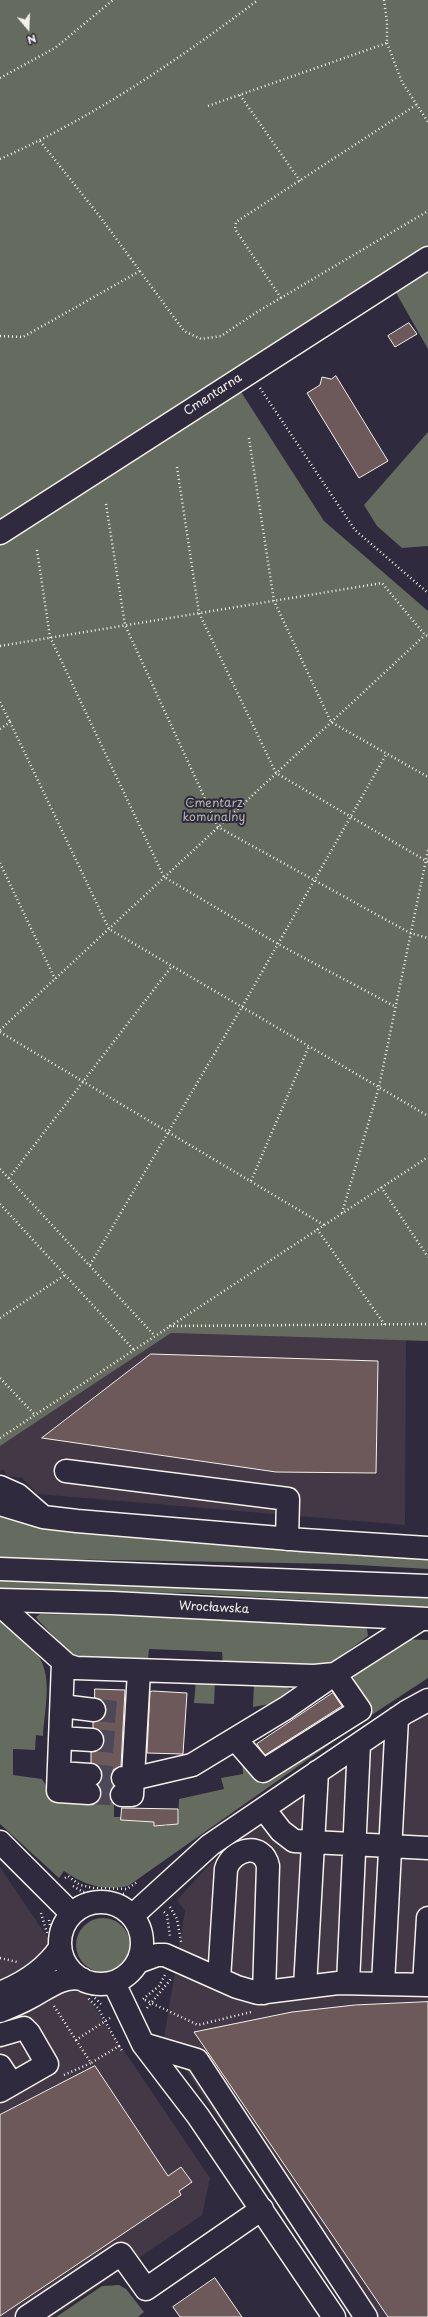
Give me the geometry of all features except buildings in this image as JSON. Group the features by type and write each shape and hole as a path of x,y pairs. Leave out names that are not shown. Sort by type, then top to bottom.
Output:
{"street":[{"name":"Cmentarna","path":"0,533 249,371 428,258"},
{"path":"66,1471 288,1499 287,1539"},
{"path":"0,1487 18,1495 43,1517"},
{"path":"0,1504 43,1517 287,1539 428,1548"},
{"path":"0,1569 428,1586"},
{"name":"Wrocławska","path":"0,1600 112,1603 424,1619"},
{"path":"0,1605 8,1610 64,1663 76,1668 314,1676 335,1674"},
{"path":"139,1670 131,1714 127,1787 192,1765 236,1740 335,1674 424,1619"},
{"path":"64,1663 59,1782 90,1784"},
{"path":"236,1740 263,1771 360,1710 335,1674"},
{"path":"132,1916 210,1845 397,1718 428,1700"},
{"path":"62,1706 94,1710"},
{"path":"383,1984 397,1718"},
{"path":"60,1738 92,1740"},
{"path":"348,1983 360,1744"},
{"path":"305,1987 317,1772"},
{"path":"264,1809 286,1836 294,1840 428,1848"},
{"path":"0,1842 72,1914"},
{"path":"219,1979 226,1868 230,1860 238,1853 256,1850 263,1853 267,1858 268,1866 264,1993"},
{"path":"0,1993 13,1988 44,1968 60,1948 63,1927 72,1914 83,1906 96,1902 109,1903 122,1907 132,1916 142,1937 142,1952 138,1962 124,1978 114,1983 92,1984 83,1988"},
{"path":"138,1962 157,1955 174,1958 251,1992 264,1993 348,1983 426,1985 428,1918"},
{"path":"60,1948 69,1968 83,1988"},
{"path":"0,2011 31,1998 64,1979 72,1977 83,1988"},
{"path":"114,1983 123,2003 136,2051 194,2111 334,2317"},
{"path":"0,2035 24,2028 37,2044 47,2064 6,2088 0,2066"},
{"path":"136,2051 197,2060 366,2317"},
{"path":"27,2317 121,2254 146,2289 262,2209"}],"path":[{"path":"0,78 55,48 113,0"},
{"path":"0,159 40,141 101,107 177,58 258,0"},
{"path":"384,0 387,22 387,43 402,82 428,122"},
{"path":"208,106 387,43"},
{"path":"240,95 300,181"},
{"path":"281,298 235,229 236,222 416,105"},
{"path":"40,141 184,331 201,339 221,336 281,298 428,211"},
{"path":"0,336 23,337 140,271"},
{"path":"249,371 355,530 428,593"},
{"path":"249,438 274,601 331,722 428,777"},
{"path":"177,467 200,613 276,773 350,818 427,861"},
{"path":"106,504 125,625 218,827 410,933 428,938"},
{"path":"37,550 50,637 164,877 278,944 396,1007"},
{"path":"0,646 382,583 424,635 428,636"},
{"path":"324,1225 0,1031 424,635"},
{"path":"0,702 109,929 428,1116"},
{"path":"0,729 10,722"},
{"path":"90,1265 167,1131 242,1007 387,753"},
{"path":"342,1213 379,1087 410,933 427,861 428,850"},
{"path":"0,863 54,979"},
{"path":"9,1178 172,966"},
{"path":"250,1181 309,1046"},
{"path":"0,1438 134,1350 154,1335 428,1157"},
{"path":"0,1169 154,1335"},
{"path":"381,1187 428,1257"},
{"path":"0,1204 134,1350"},
{"path":"317,1229 385,1325"},
{"path":"0,1318 64,1275"},
{"path":"168,1326 428,1324"},
{"path":"0,1378 35,1415"},
{"path":"154,1895 171,1908 177,1919 182,1942 174,1958"},
{"path":"154,1895 167,1916 174,1958"},
{"path":"0,1958 20,1963"},
{"path":"83,1988 98,2008 118,2046 136,2051"},
{"path":"123,2003 142,1999 198,2024"},
{"path":"76,2040 91,2063 118,2046"}],"shaded area":[{"path":"171,1333 406,1340 405,1525 37,1494 22,1478 7,1476 4,1470 0,1470 0,1446"},
{"path":"428,1713 428,2317 352,2317 164,2038 185,1911 177,1900 208,1866 236,1841"},
{"path":"0,1867 210,2178 202,2215 52,2317 0,2317"}],"green space":[{"name":"Cmentarz komunalny","path":"0,0 428,0 428,254 234,381 324,521 428,611 428,1341 171,1333 0,1446"},
{"path":"428,272 428,349 395,291"},
{"path":"428,432 428,546 402,548 377,526 364,505"},
{"path":"0,1510 428,1556 428,1569 341,1564 0,1558"},
{"path":"0,1581 157,1582 428,1596 428,1607 188,1593 0,1591"},
{"path":"40,1614 195,1617 363,1626 367,1629 368,1636 331,1663 319,1668 223,1664 222,1652 149,1649 148,1659 80,1658 71,1654 38,1620 36,1617"},
{"path":"0,1618 39,1657 46,1675 47,1685 43,1736 36,1735 35,1750 13,1749 13,1775 42,1779 48,1788 56,1794 74,1801 114,1802 114,1817 121,1817 121,1820 154,1820 154,1826 167,1826 168,1823 178,1824 179,1799 224,1789 221,1778 243,1774 242,1756 261,1784 373,1710 355,1682 353,1675 399,1639 428,1640 428,1678 364,1720 128,1886 110,1888 94,1886 71,1876 64,1871 59,1878 0,1824"},
{"path":"196,1680 215,1681 214,1704 194,1703"},
{"path":"254,1682 286,1684 290,1690 270,1704 253,1707"},
{"path":"103,1918 113,1920 122,1926 128,1935 130,1945 128,1955 122,1964 113,1970 103,1972 93,1970 84,1964 78,1955 76,1945 78,1935 84,1926 93,1920"},
{"path":"119,2285 126,2289 144,2312 138,2317 56,2317 102,2286"}],"tunnel":[{"path":"94,1710 127,1713"},
{"path":"92,1740 125,1743"},
{"path":"90,1775 123,1778"},
{"path":"89,1793 122,1795"}]}
